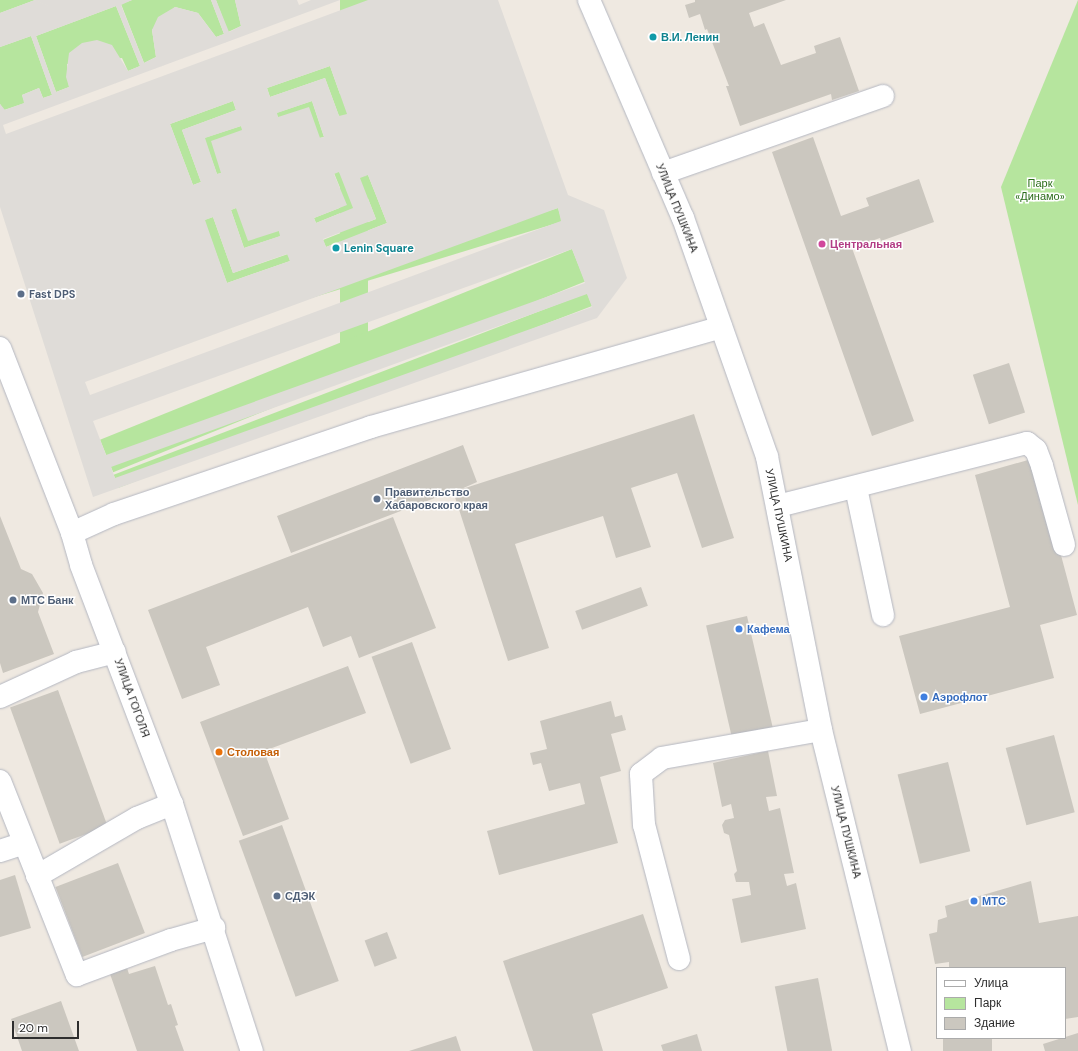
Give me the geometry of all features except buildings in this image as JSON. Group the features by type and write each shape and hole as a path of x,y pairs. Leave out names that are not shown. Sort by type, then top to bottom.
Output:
{"street":[{"name":"УЛИЦА ПУШКИНА","path":"589,0 683,218 767,457 778,506 821,730 900,1051"},
{"path":"663,173 883,96"},
{"path":"72,533 114,514 371,428 721,327"},
{"name":"УЛИЦА ГОГОЛЯ","path":"0,348 72,533 81,565 104,622 172,804 214,928 252,1051"},
{"path":"778,506 856,488 1027,443 1036,450 1042,466 1064,545"},
{"path":"856,488 882,615"},
{"path":"0,696 76,662 115,652"},
{"path":"679,959 644,825 641,774 662,758 821,730"},
{"path":"0,781 76,975 171,940 214,928"},
{"path":"37,876 137,818 172,804"},
{"path":"0,851 24,843"}],"green space":[{"path":"0,0 35,0 0,13"},
{"path":"132,0 211,0 224,34 216,37 198,13 175,7 152,30 156,57 144,63 121,4"},
{"path":"216,0 235,0 241,26 228,32"},
{"path":"340,0 368,0 368,359 340,359"},
{"name":"Парк «Динамо»","path":"1078,0 1078,505 1001,187"},
{"path":"116,6 140,66 128,71 122,58 67,64 69,87 56,92 36,36"},
{"path":"31,36 52,95 43,98 39,88 22,95 25,103 4,110 0,104 0,47"},
{"path":"330,66 347,114 339,116 325,78 270,97 267,88"},
{"path":"233,101 236,110 182,130 201,182 193,185 170,124"},
{"path":"312,101 324,137 319,138 278,117 276,113"},
{"path":"241,126 243,130 222,173 217,174 204,138"},
{"path":"339,171 353,208 316,223 314,218 347,205 334,173"},
{"path":"368,175 387,223 326,247 323,240 376,219 360,178"},
{"path":"236,208 279,231 281,236 244,248 231,210"},
{"path":"558,208 562,221 80,369 76,355"},
{"path":"213,217 233,273 288,254 290,261 227,283 204,220"},
{"path":"572,249 585,281 113,472 100,440"},
{"path":"587,293 592,306 119,488 114,475"}],"shaded area":[{"name":"Lenin Square","path":"35,0 132,0 121,5 144,63 156,57 152,30 158,17 175,7 198,13 216,37 224,34 211,0 216,0 229,32 241,26 235,0 297,0 299,5 311,0 340,0 3,125 6,134 368,0 498,0 568,195 604,210 627,278 597,318 93,497 0,207 0,104 5,110 24,103 22,95 39,88 43,98 52,95 31,36 0,47 0,13","holes":["116,6 140,66 128,71 112,45 97,40 82,43 69,53 66,77 69,87 56,92 36,36","330,66 347,114 339,116 325,78 270,97 267,88","233,101 236,110 182,130 201,182 193,185 170,124","312,101 324,137 320,138 309,107 278,117 277,113","241,126 242,130 211,141 221,173 217,174 205,138","339,172 353,208 316,223 314,218 347,205 334,174","368,175 387,223 326,247 323,239 376,219 360,178","236,208 248,241 279,231 280,236 244,248 231,210","558,208 561,221 90,395 85,382","213,217 233,273 287,254 290,261 227,283 205,220","572,249 585,283 106,455 93,421","587,294 592,307 115,478 111,467"]}],"place":[{"name":"В.И. Ленин","path":"653,37"},
{"name":"Центральная","path":"822,244"},
{"name":"Lenin Square","path":"336,248"},
{"name":"Fast DPS","path":"21,294"},
{"name":"Правительство Хабаровского края","path":"377,499"},
{"name":"МТС Банк","path":"13,600"},
{"name":"Кафема","path":"739,629"},
{"name":"Аэрофлот","path":"924,697"},
{"name":"Столовая","path":"219,752"},
{"name":"СДЭК","path":"277,896"},
{"name":"МТС","path":"974,901"}]}
